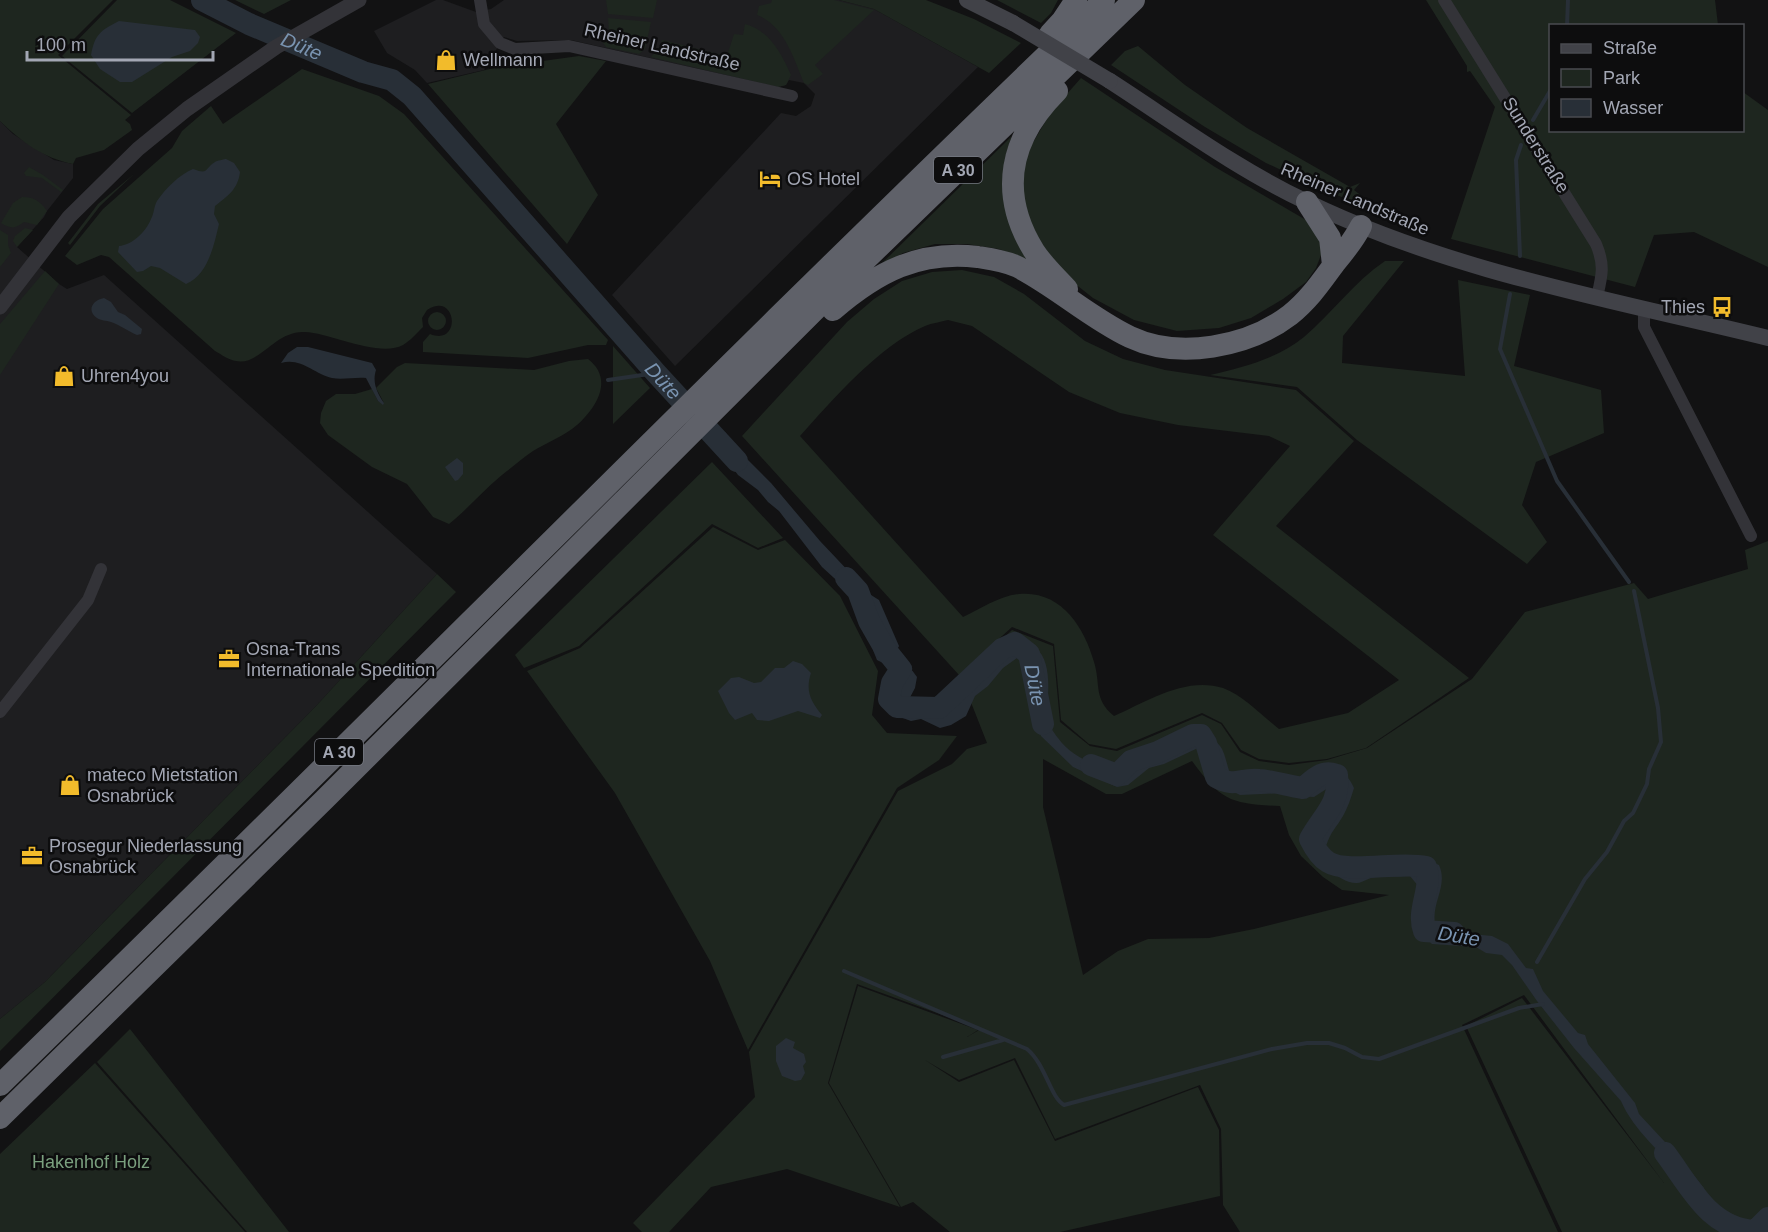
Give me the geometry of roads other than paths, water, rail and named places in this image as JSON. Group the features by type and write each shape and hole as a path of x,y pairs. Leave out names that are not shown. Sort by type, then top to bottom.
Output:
{"highway":[{"path":"977,122 977,107 1062,21 1076,0"},
{"name":"A 30","path":"0,1085 683,425 977,122 1104,0"},
{"name":"A 30","path":"708,400 783,342 1134,0"},
{"path":"1089,312 1047,268 1023,231 1014,201 1013,168 1023,135 1046,102 1130,19 1141,0"},
{"path":"1307,202 1330,238 1333,265"},
{"path":"783,342 808,332 850,295 880,275 905,263 941,256 961,255 992,259 1017,267 1111,327 1132,338 1159,347 1204,347 1233,342 1262,332 1290,315 1316,290 1354,240 1361,226"},
{"name":"A 30","path":"0,1118 324,800 683,425"}],"main road":[{"name":"Rheiner Landstraße","path":"967,0 1013,23 1110,81 1236,164 1307,202 1361,226 1449,259 1768,338"}],"street":[{"path":"0,307 69,217 138,149 187,109 276,47 359,0"},
{"name":"Rheiner Landstraße","path":"480,0 484,24 500,43 515,49 569,46 792,96"},
{"name":"Sunderstraße","path":"1444,0 1596,244 1602,259 1602,275 1597,297"},
{"path":"1644,309 1644,327 1751,536"},
{"path":"0,712 88,600 101,569"}],"water":[{"path":"119,21 195,30 200,37 198,43 190,51 172,57 132,82 120,82 100,69 91,55 94,42 99,34"},
{"path":"226,159 234,163 240,172 239,178 232,192 215,206 214,214 219,224 209,258 200,274 186,284 160,268 151,266 137,272 118,252 119,246 129,243 142,233 149,224 157,201 178,178 193,169 204,171 216,162"},
{"path":"104,298 111,302 118,312 142,329 141,334 137,335 94,315 92,306"},
{"path":"297,347 308,347 372,363 376,370 376,387 383,405 378,401 366,378 332,378 295,362 281,363 288,353"},
{"path":"725,432 737,449 771,483 820,541 871,595 879,600 899,646 897,650 917,677 915,688 907,703 911,708 933,707 957,698 981,672 1022,643 1036,648 1045,662 1048,692 1044,719 1064,745 1079,757 1096,765 1122,775 1142,760 1163,755 1195,738 1206,737 1211,738 1220,746 1232,776 1240,782 1266,780 1302,788 1316,784 1336,773 1348,778 1354,788 1345,813 1326,846 1331,855 1342,865 1355,869 1409,868 1432,862 1439,865 1442,881 1435,911 1436,928 1443,931 1492,936 1508,944 1526,968 1533,969 1543,991 1578,1033 1585,1035 1588,1044 1635,1103 1639,1114 1704,1188 1706,1197 1741,1225 1754,1232 1738,1232 1722,1228 1709,1216 1682,1177 1641,1132 1621,1101 1574,1048 1502,955 1486,953 1476,947 1432,944 1425,937 1420,919 1427,895 1426,890 1419,887 1410,876 1373,877 1359,883 1350,882 1336,875 1323,863 1311,844 1338,802 1340,794 1337,789 1331,786 1314,797 1292,796 1284,793 1240,795 1228,789 1221,780 1215,759 1207,747 1200,747 1164,764 1149,768 1128,785 1117,787 1073,767 1041,736 1034,719 1036,675 1027,656 1017,658 1003,668 988,686 975,696 966,716 951,725 940,728 921,719 911,721 897,716 893,698 901,681 894,666 877,660 873,650 879,633 865,605 822,567 779,511 758,490 738,475 715,444"},
{"path":"457,458 463,463 463,474 455,481 445,467"},
{"path":"793,661 802,664 811,673 809,691 812,701 822,715 820,718 798,711 769,721 757,720 752,713 735,720 718,691 731,678 739,677 754,683 761,682 775,668 784,668"},
{"path":"786,1038 795,1042 793,1048 804,1054 805,1073 801,1080 795,1081 782,1076 776,1061 776,1046"}],"waterway":[{"name":"Düte","path":"202,0 249,24 363,72 392,80 412,96 656,373 737,461"},
{"path":"1567,24 1568,0"},
{"path":"1533,120 1549,93"},
{"path":"1520,256 1516,160 1521,145"},
{"path":"1510,294 1500,349 1557,481 1629,582"},
{"path":"608,380 656,373"},
{"name":"Düte","path":"846,578 858,591 869,621 885,649 901,669 892,683 889,699 897,707 939,708 1002,649 1015,643 1029,654 1043,724"},
{"path":"1537,962 1585,879 1607,852 1624,821 1633,813 1647,784 1649,769 1661,742 1658,708 1634,591"},
{"name":"Düte","path":"1091,765 1117,775 1131,761 1158,752 1193,735 1201,735 1206,743 1216,777 1228,782 1259,780 1303,788 1323,774 1337,775 1333,802 1310,839 1318,852 1328,862 1348,867 1402,865 1426,867 1428,883 1422,915 1424,931 1454,933"},
{"path":"844,971 1027,1049 1039,1063 1055,1095 1064,1105 1272,1049 1307,1043 1329,1043 1362,1057 1379,1059 1519,1008 1543,1004"},
{"path":"943,1057 1003,1040"},
{"name":"Düte","path":"1665,1153 1702,1204 1725,1223 1755,1231 1768,1218"}],"place":[{"name":"Wellmann","path":"446,60"},
{"name":"OS Hotel","path":"770,179"},
{"name":"Thies","path":"1722,307"},
{"name":"Uhren4you","path":"64,376"},
{"name":"Osna-Trans Internationale Spedition","path":"229,659"},
{"name":"mateco Mietstation Osnabrück","path":"70,785"},
{"name":"Prosegur Niederlassung Osnabrück","path":"32,856"}],"park label":[{"name":"Hakenhof Holz","path":"91,1162"}]}
